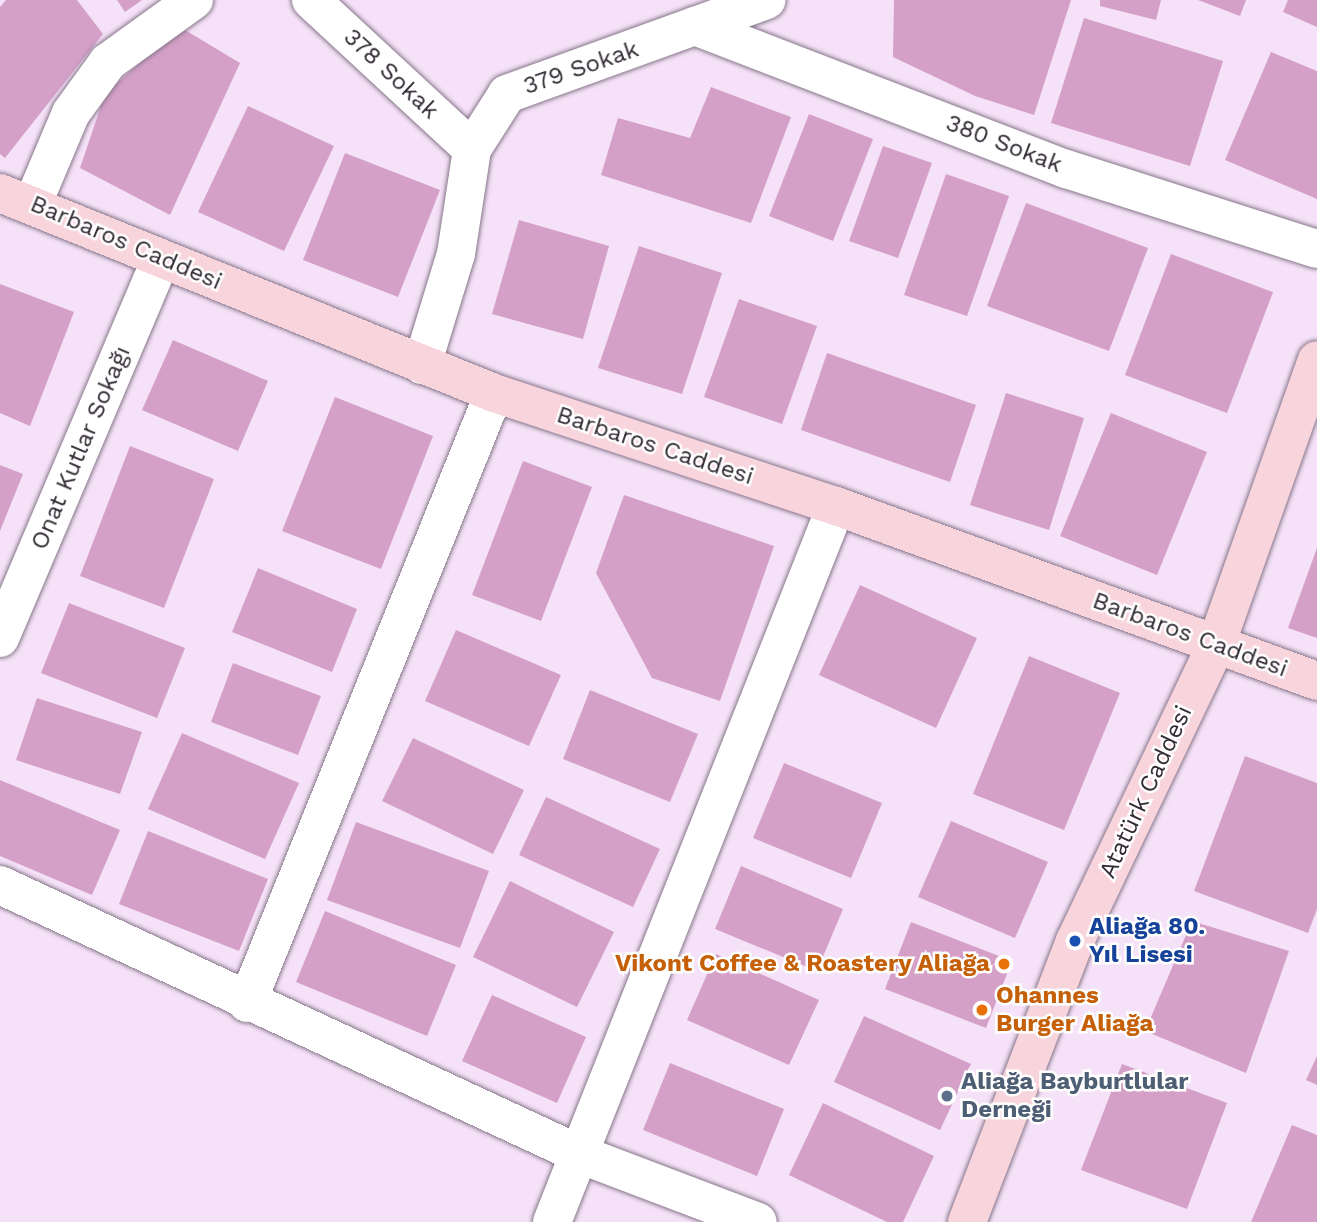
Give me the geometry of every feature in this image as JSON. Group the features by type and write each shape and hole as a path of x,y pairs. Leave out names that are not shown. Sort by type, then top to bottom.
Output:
{"street":[{"path":"16,198 108,62 194,0"},
{"name":"378 Sokak","path":"311,0 472,149"},
{"name":"379 Sokak","path":"422,365 456,254 472,149 507,93 766,0"},
{"name":"380 Sokak","path":"695,26 1066,169 1317,249"},
{"name":"Barbaros Caddesi","path":"16,198 494,393 836,506 1317,681"},
{"name":"Onat Kutlar Sokağı","path":"0,638 161,259"},
{"name":"Atatürk Caddesi","path":"967,1222 1075,941 1216,645 1317,360"},
{"path":"247,1003 494,393"},
{"path":"552,1222 836,506"},
{"path":"0,885 247,1003 579,1154 758,1222"}],"building":[{"path":"6,0 77,0 103,34 5,158 0,154 0,7"},
{"path":"117,0 142,0 125,12"},
{"path":"894,0 1071,0 1034,115 975,96 893,57"},
{"path":"1100,0 1161,0 1156,20 1100,6"},
{"path":"1198,0 1246,0 1240,16"},
{"path":"1288,0 1317,0 1317,27 1283,12"},
{"path":"1084,18 1223,61 1190,166 1051,123"},
{"path":"180,27 240,63 170,215 80,168 105,94"},
{"path":"1271,52 1317,71 1317,199 1225,160"},
{"path":"711,87 791,117 751,223 601,175 618,118 690,138"},
{"path":"248,106 334,146 284,251 198,212"},
{"path":"809,114 873,139 833,241 769,216"},
{"path":"883,146 932,163 898,258 849,241"},
{"path":"345,153 440,190 398,297 303,260"},
{"path":"946,174 1009,196 967,316 904,295"},
{"path":"1026,203 1148,248 1109,351 987,306"},
{"path":"519,220 609,246 583,339 492,314"},
{"path":"639,246 722,273 682,394 598,368"},
{"path":"1171,254 1273,292 1227,413 1125,375"},
{"path":"0,284 74,312 30,426 0,413"},
{"path":"739,299 817,326 782,424 704,397"},
{"path":"173,340 268,381 238,451 142,410"},
{"path":"827,353 976,405 950,482 801,430"},
{"path":"1006,393 1084,418 1049,530 970,505"},
{"path":"335,397 433,436 381,569 282,531"},
{"path":"1111,413 1207,452 1157,575 1060,536"},
{"path":"130,446 214,479 164,608 80,576"},
{"path":"523,461 592,487 541,621 472,595"},
{"path":"0,465 23,474 0,531"},
{"path":"624,495 774,546 720,701 652,678 596,573"},
{"path":"1317,548 1317,638 1288,628"},
{"path":"258,568 357,609 332,672 232,632"},
{"path":"860,585 977,638 936,728 819,675"},
{"path":"69,603 185,648 157,718 41,673"},
{"path":"456,630 561,675 529,746 425,701"},
{"path":"1029,656 1120,693 1064,830 973,794"},
{"path":"233,663 321,696 298,755 211,722"},
{"path":"590,690 698,734 670,802 563,759"},
{"path":"37,698 142,732 120,794 16,760"},
{"path":"182,733 299,783 265,859 148,809"},
{"path":"413,738 524,790 493,854 382,801"},
{"path":"1245,756 1317,783 1317,909 1308,933 1194,891"},
{"path":"784,763 882,803 851,878 753,838"},
{"path":"0,780 120,830 92,895 0,856"},
{"path":"546,797 660,849 633,907 519,855"},
{"path":"951,821 1048,862 1015,938 918,897"},
{"path":"356,822 489,871 460,948 327,900"},
{"path":"148,831 268,879 239,951 119,904"},
{"path":"741,866 843,909 817,971 715,929"},
{"path":"510,881 614,932 577,1007 473,957"},
{"path":"325,911 456,965 427,1036 296,982"},
{"path":"1192,921 1289,951 1246,1073 1145,1031"},
{"path":"911,922 1012,961 986,1028 885,989"},
{"path":"716,954 819,1000 789,1065 687,1020"},
{"path":"492,995 586,1037 557,1103 462,1061"},
{"path":"864,1016 971,1064 940,1130 834,1082"},
{"path":"1317,1056 1317,1085 1306,1080"},
{"path":"670,1063 784,1109 757,1176 643,1130"},
{"path":"1122,1064 1227,1103 1187,1209 1081,1170"},
{"path":"823,1103 934,1156 903,1222 887,1222 789,1175"},
{"path":"1292,1125 1317,1135 1317,1222 1251,1222"}],"place":[{"name":"Aliağa 80. Yıl Lisesi","path":"1075,941"},
{"name":"Vikont Coffee & Roastery Aliağa","path":"1004,964"},
{"name":"Ohannes Burger Aliağa","path":"982,1010"},
{"name":"Aliağa Bayburtlular Derneği","path":"947,1096"}]}
